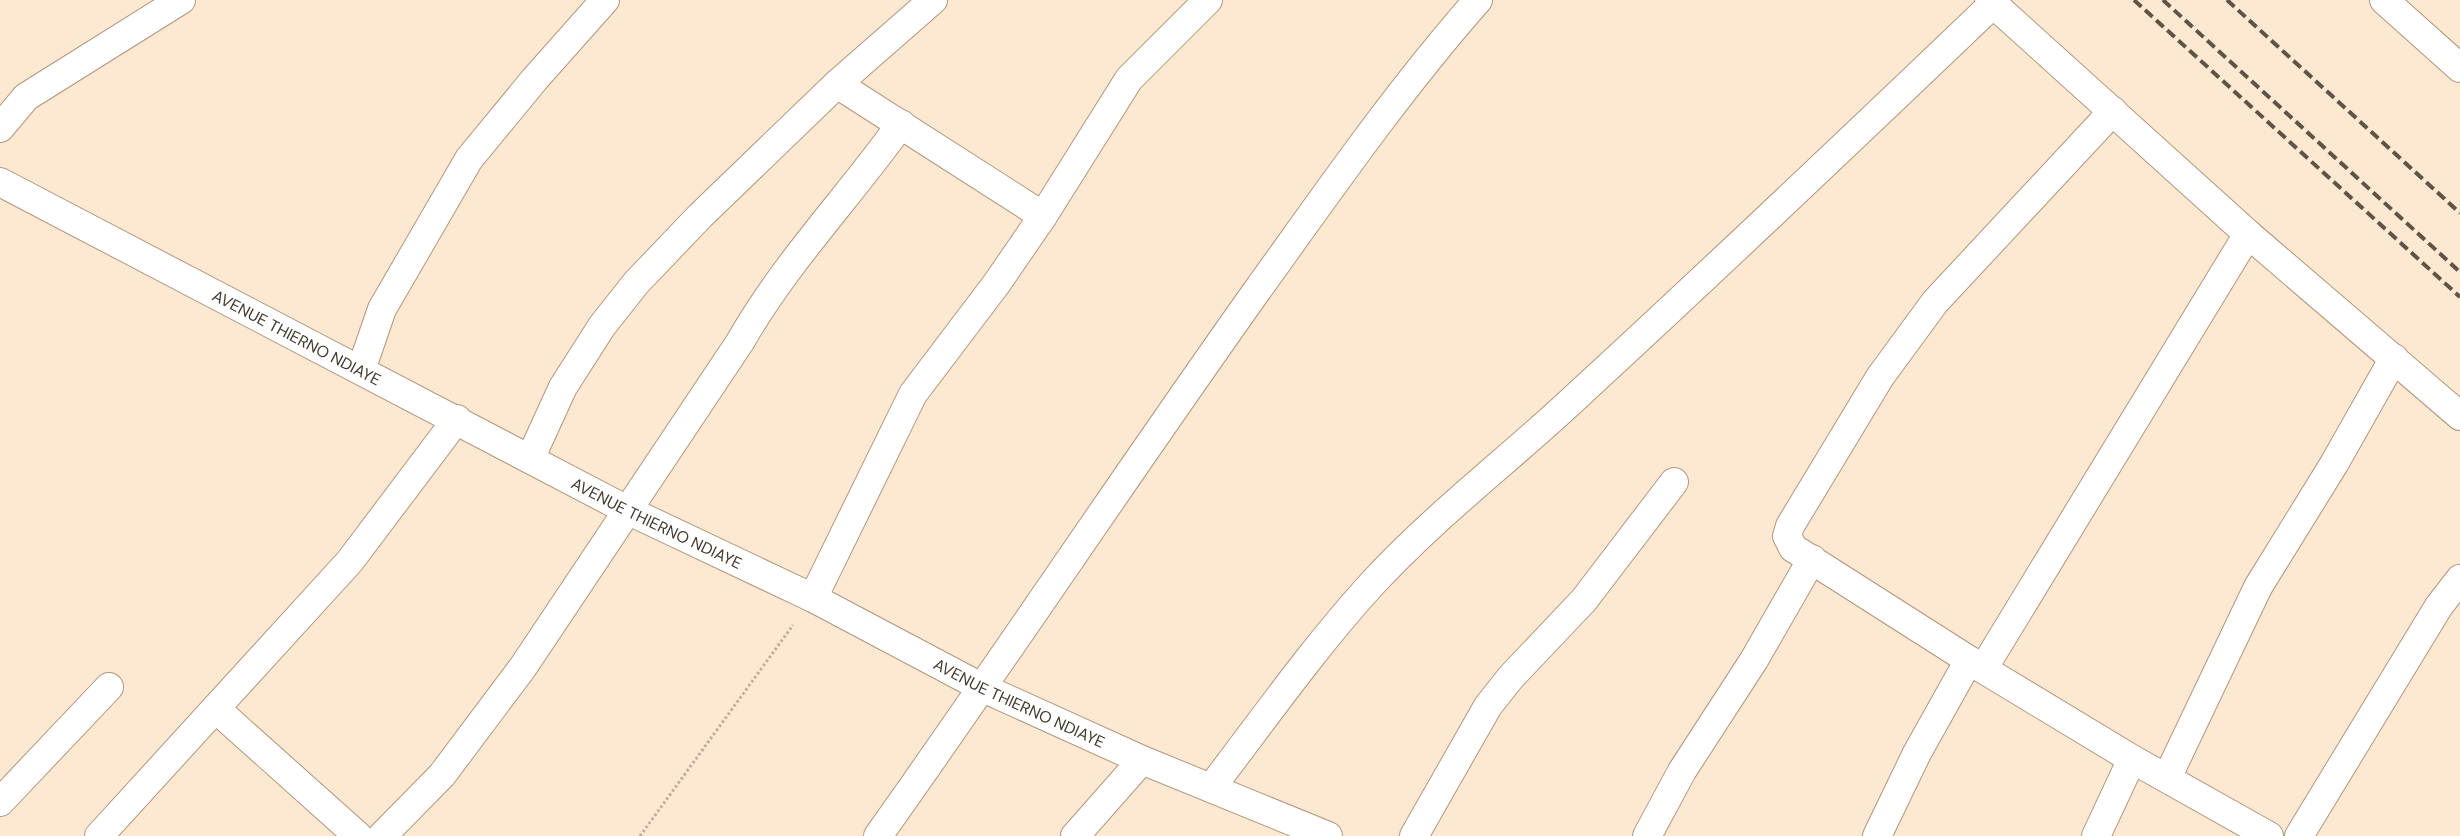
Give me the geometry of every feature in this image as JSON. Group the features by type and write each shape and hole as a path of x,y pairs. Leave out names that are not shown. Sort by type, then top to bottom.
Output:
{"street":[{"path":"0,128 26,97 181,0"},
{"path":"361,370 382,309 469,159 534,80 605,0"},
{"path":"530,459 563,387 602,326 636,283 700,216 838,84 934,0"},
{"path":"813,598 913,394 979,309 1043,216 1129,79 1208,0"},
{"path":"878,836 983,688 1155,434 1382,117 1430,55 1478,0"},
{"path":"2384,0 2455,54"},
{"path":"1211,788 1306,662 1404,550 1630,348 1991,2 2248,234 2460,416"},
{"path":"838,84 1043,216"},
{"path":"2113,111 1935,302 1880,377 1790,526 1787,536 1793,548 1976,665 2132,759 2269,836"},
{"path":"382,836 442,775 523,667 740,342 761,305 865,175 901,124"},
{"name":"AVENUE THIERNO NDIAYE","path":"0,182 457,419 627,510 813,598 983,688 1142,760 1328,836"},
{"path":"1877,836 1917,753 1976,665 2248,234"},
{"path":"2167,778 2258,587 2334,464 2394,358"},
{"path":"99,836 350,561 457,419"},
{"path":"1414,836 1488,706 1512,676 1584,600 1674,482"},
{"path":"1647,836 1682,771 1754,660 1812,559"},
{"path":"2299,836 2439,606 2460,579"},
{"path":"0,802 109,687"},
{"path":"216,708 358,836"},
{"path":"2096,836 2132,759"},
{"path":"1075,836 1142,760"}],"path":[{"path":"640,836 813,598"}],"railway":[{"path":"2134,0 2460,297"},
{"path":"2163,0 2460,272"},
{"path":"2227,0 2460,213"}]}
